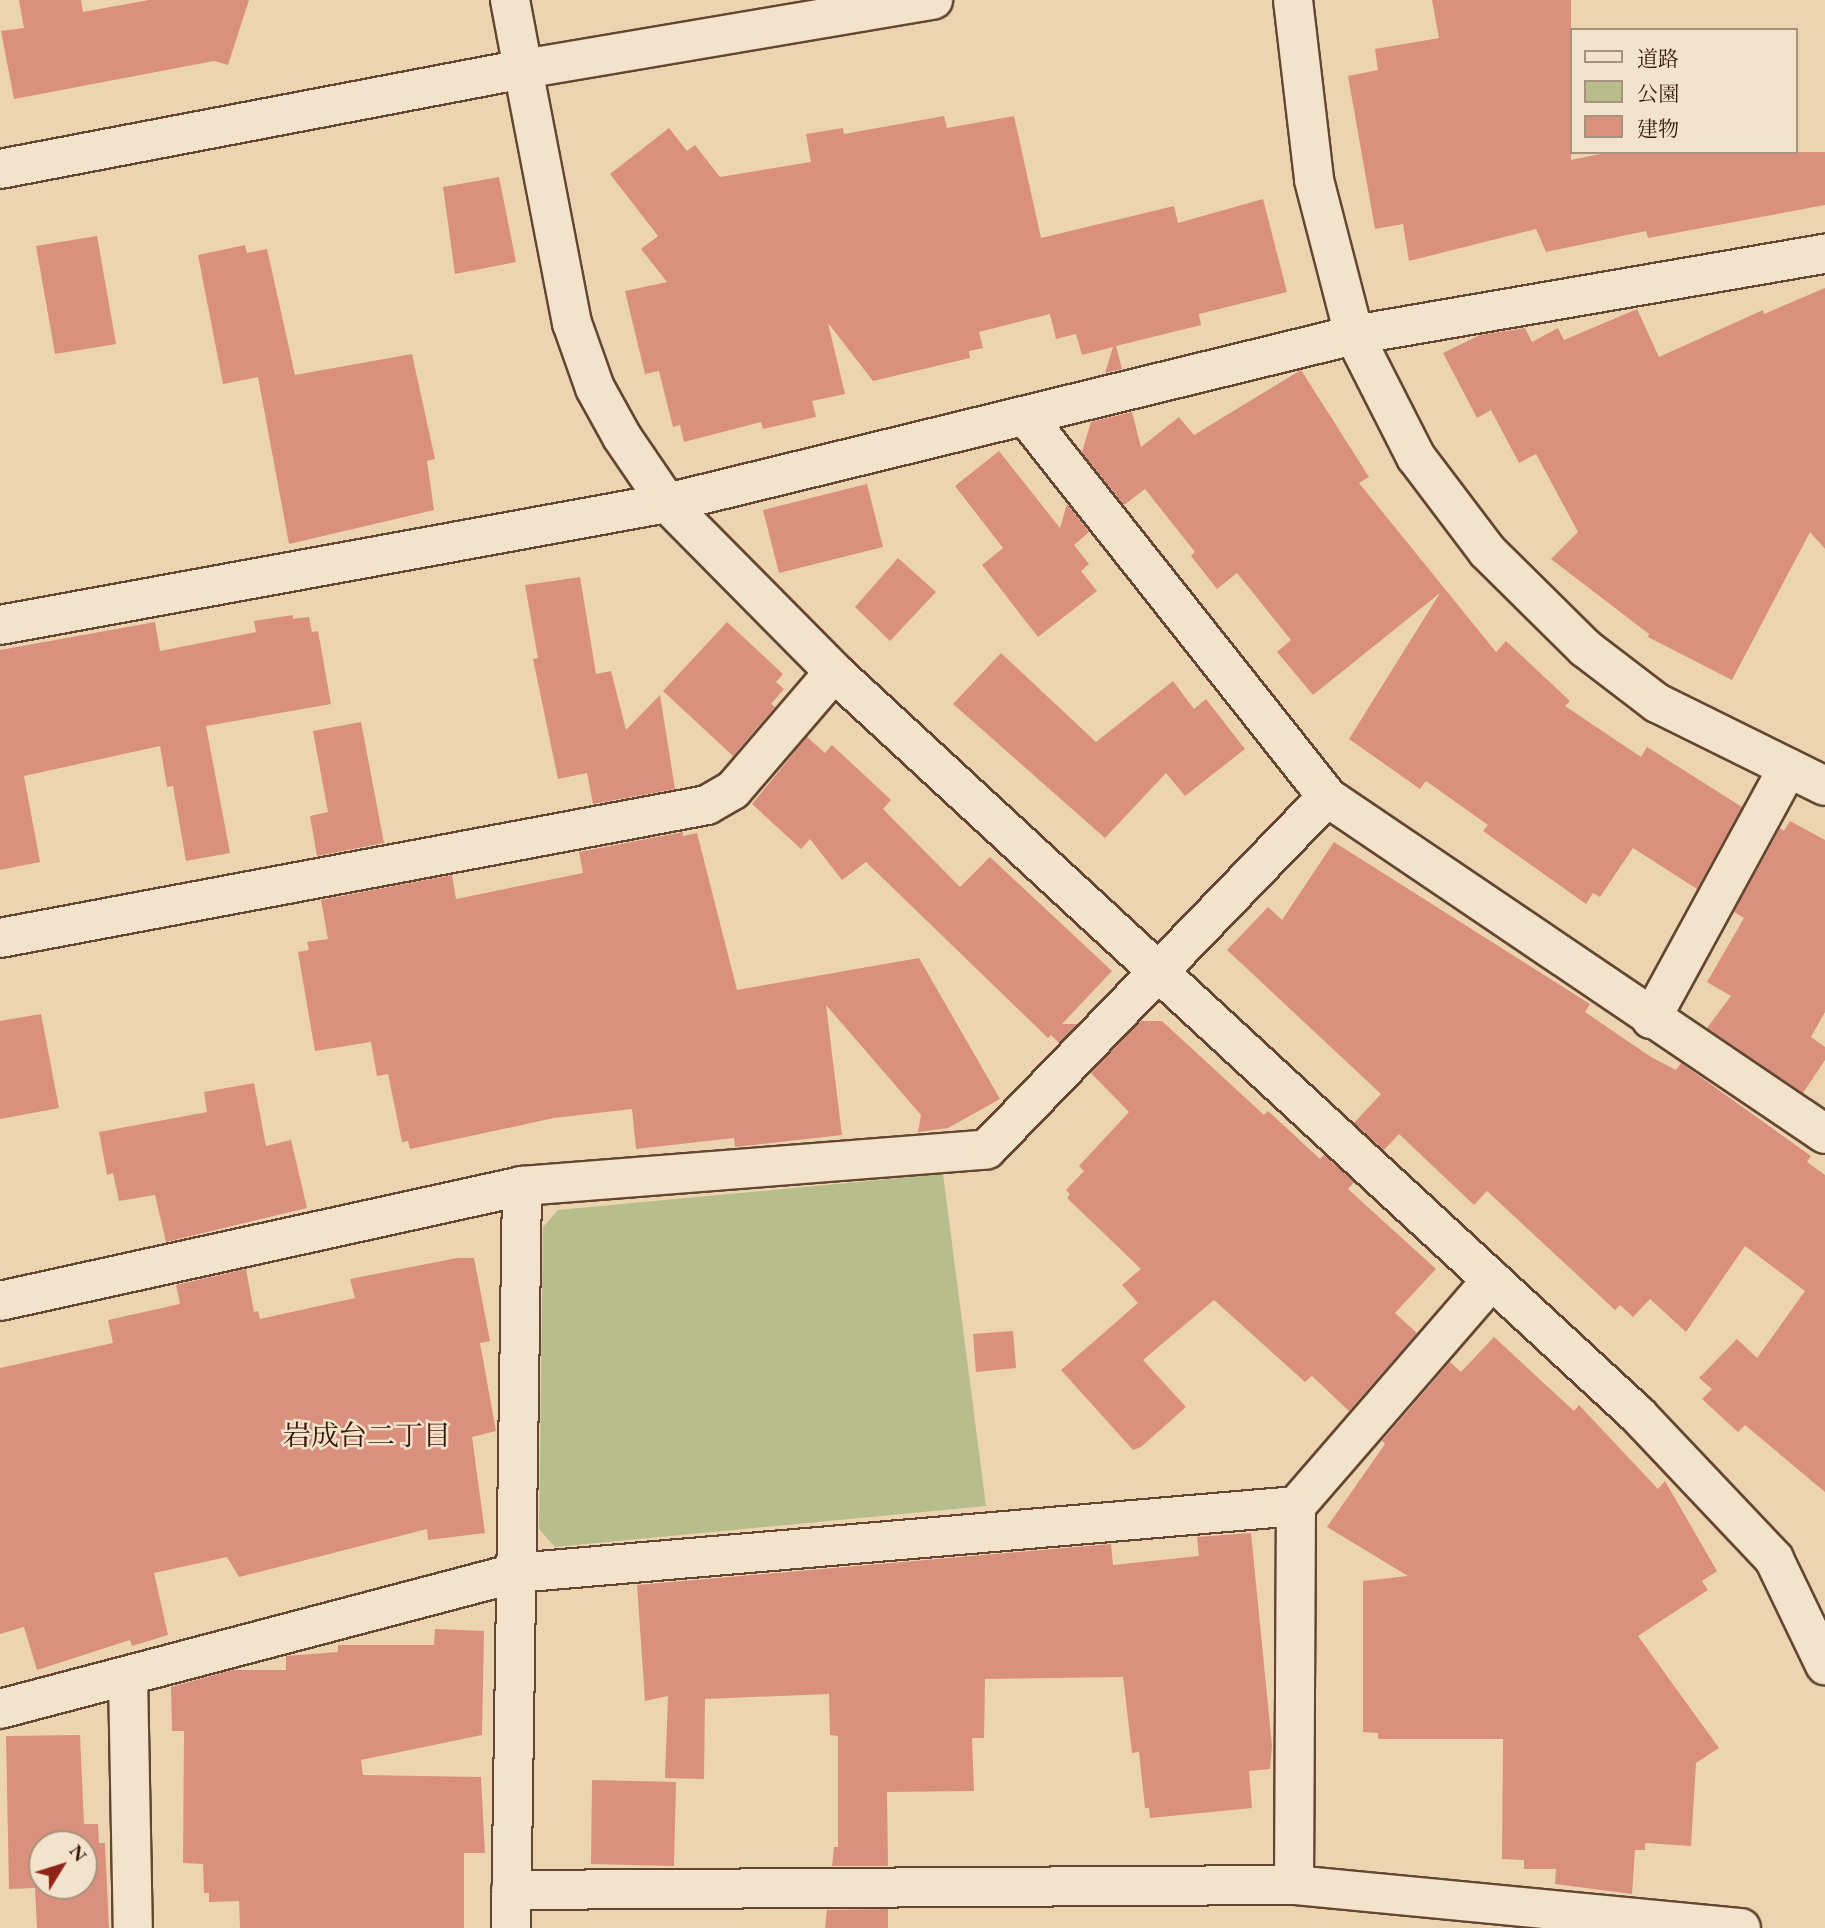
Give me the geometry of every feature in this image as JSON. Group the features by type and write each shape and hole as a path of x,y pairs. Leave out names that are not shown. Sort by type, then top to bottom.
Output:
{"street":[{"path":"510,0 572,323 606,408 667,503 834,672 1638,1415 1774,1559 1820,1641"},
{"path":"0,169 523,69 933,0"},
{"path":"1293,0 1314,180 1354,335 1416,457 1487,551 1585,648 1657,703 1825,786"},
{"path":"0,625 667,503 1027,418 1354,335 1825,254"},
{"path":"1027,418 1327,797 1651,1019 1825,1134"},
{"path":"0,938 707,805 733,790 834,672"},
{"path":"1651,1019 1788,768"},
{"path":"0,1301 522,1186 987,1149 1327,797"},
{"path":"511,1928 522,1186"},
{"path":"1294,1885 1296,1506 1492,1280"},
{"path":"0,1709 516,1573 1296,1506"},
{"path":"128,1676 133,1928"},
{"path":"511,1890 1294,1885 1741,1928"}],"green space":[{"path":"943,1174 986,1506 555,1547 539,1529 543,1227 558,1210"}],"building":[{"path":"19,0 81,0 83,12 149,0 249,0 228,65 214,61 14,99 1,31 24,28"},
{"path":"1432,0 1571,0 1571,160 1600,154 1825,152 1825,205 1648,238 1646,231 1546,252 1536,229 1409,261 1403,224 1375,229 1348,76 1378,70 1375,49 1439,38"},
{"path":"944,116 947,128 1014,116 1041,238 1174,206 1178,223 1263,199 1287,292 1199,314 1201,325 1116,346 1122,369 1105,373 1113,347 1082,355 1076,334 1056,339 1050,314 979,332 983,348 969,351 970,358 873,381 828,323 845,394 812,401 816,417 763,429 761,422 684,442 680,425 673,427 659,371 645,374 625,291 667,282 641,249 658,236 610,174 669,128 687,151 695,145 720,177 811,162 806,134 843,128 844,134"},
{"path":"499,177 516,262 455,274 443,187"},
{"path":"97,236 116,344 55,354 36,246"},
{"path":"245,245 247,253 267,249 295,375 412,354 435,459 427,461 434,510 289,544 258,377 223,384 198,255"},
{"path":"1825,288 1825,549 1810,532 1732,680 1648,637 1649,634 1551,559 1578,532 1536,454 1519,463 1491,410 1477,418 1443,353 1480,335 1525,328 1532,342 1558,328 1564,340 1637,309 1659,357 1763,310 1764,314"},
{"path":"1301,370 1369,477 1359,483 1496,652 1506,641 1570,701 1565,706 1641,757 1647,747 1742,807 1697,889 1633,848 1600,897 1593,893 1586,904 1483,831 1488,825 1426,781 1420,789 1349,739 1440,593 1313,695 1277,652 1291,640 1237,573 1217,589 1191,556 1195,552 1145,489 1124,505 1082,452 1091,422 1132,412 1141,447 1179,417 1194,435"},
{"path":"999,451 1060,528 1067,504 1089,532 1074,545 1089,564 1081,571 1097,591 1038,637 982,565 1003,548 955,486"},
{"path":"867,484 883,547 779,573 763,510"},
{"path":"898,558 936,592 890,641 855,607"},
{"path":"580,577 596,674 611,671 626,730 660,695 675,789 593,804 587,773 558,779 533,659 538,658 525,585"},
{"path":"293,615 293,619 309,617 312,632 318,631 331,704 206,726 230,853 186,861 173,786 167,787 160,746 24,776 40,862 0,870 0,650 155,622 160,651 256,632 254,621"},
{"path":"727,622 783,674 776,682 784,689 771,704 775,707 733,756 663,691"},
{"path":"1001,653 1096,742 1173,681 1194,709 1206,699 1245,749 1185,796 1166,773 1105,838 953,704"},
{"path":"361,722 384,843 317,856 310,816 328,812 313,731"},
{"path":"807,737 825,753 832,745 891,800 883,809 960,887 990,857 1112,971 1062,1024 1078,1024 1059,1043 1051,1035 1048,1038 866,862 842,880 810,839 801,849 752,804"},
{"path":"1790,821 1825,840 1825,1012 1811,1037 1825,1047 1825,1060 1803,1093 1707,1028 1731,996 1707,982 1744,918 1734,912 1780,828 1784,831"},
{"path":"683,832 683,836 697,833 737,990 919,958 1000,1099 948,1128 918,1132 921,1115 826,1005 842,1135 735,1147 734,1138 636,1149 632,1109 554,1118 410,1149 408,1141 402,1142 388,1074 377,1076 371,1042 315,1051 298,952 309,950 307,942 328,939 321,900 452,875 456,899 583,873 579,852"},
{"path":"1334,842 1590,1004 1585,1012 1651,1057 1676,1070 1681,1063 1811,1156 1807,1162 1825,1175 1825,1492 1745,1425 1738,1432 1702,1399 1712,1389 1699,1378 1737,1339 1757,1358 1805,1291 1745,1246 1686,1332 1650,1299 1633,1317 1620,1305 1615,1310 1487,1191 1474,1205 1399,1134 1384,1150 1354,1123 1381,1094 1227,950 1268,907 1282,920"},
{"path":"41,1014 59,1108 0,1119 0,1021"},
{"path":"1141,1021 1162,1021 1264,1115 1268,1111 1320,1159 1324,1155 1354,1182 1348,1189 1436,1269 1395,1313 1417,1333 1349,1411 1312,1376 1305,1382 1214,1300 1143,1360 1186,1407 1141,1447 1133,1450 1061,1370 1138,1303 1122,1285 1141,1269 1067,1198 1070,1194 1066,1190 1084,1171 1079,1166 1129,1112 1091,1073"},
{"path":"254,1083 266,1146 291,1140 307,1208 166,1242 155,1195 119,1201 113,1173 107,1175 99,1132 207,1112 204,1092"},
{"path":"457,1258 474,1258 490,1341 480,1343 496,1431 472,1437 485,1533 428,1540 427,1529 239,1577 227,1557 154,1573 168,1635 132,1646 130,1640 37,1670 24,1627 0,1634 0,1368 113,1343 108,1320 180,1304 176,1285 246,1269 254,1312 258,1311 260,1319 355,1298 350,1279"},
{"path":"1013,1331 1016,1368 976,1372 973,1334"},
{"path":"1494,1337 1574,1411 1579,1405 1658,1489 1665,1481 1717,1571 1702,1581 1708,1590 1638,1636 1719,1748 1696,1763 1691,1846 1645,1843 1645,1850 1635,1850 1632,1894 1555,1884 1556,1869 1524,1869 1524,1860 1502,1859 1503,1739 1378,1739 1378,1733 1363,1732 1363,1581 1408,1576 1327,1527 1385,1444 1382,1441 1450,1362 1461,1372"},
{"path":"1251,1533 1272,1746 1270,1769 1249,1771 1252,1808 1150,1818 1149,1808 1145,1808 1139,1752 1132,1753 1123,1677 985,1679 984,1738 972,1738 974,1791 887,1792 888,1866 832,1866 834,1847 838,1847 838,1736 830,1735 829,1694 705,1699 704,1779 665,1778 668,1696 645,1701 637,1585 1111,1544 1113,1565 1199,1556 1197,1537"},
{"path":"435,1629 484,1631 482,1735 361,1760 363,1775 481,1777 485,1853 464,1853 464,1928 240,1928 239,1901 209,1902 209,1893 204,1893 203,1864 183,1863 184,1731 172,1731 171,1687 233,1670 286,1670 286,1656 338,1652 338,1645 434,1645"},
{"path":"80,1735 84,1824 98,1824 99,1843 105,1843 109,1928 37,1928 36,1900 98,1900 98,1830 28,1830 28,1888 9,1889 6,1736"},
{"path":"592,1780 676,1782 674,1866 591,1864"},
{"path":"888,1909 888,1928 825,1928 827,1910"}],"district":[{"name":"岩成台二丁目","path":"367,1435"}]}
